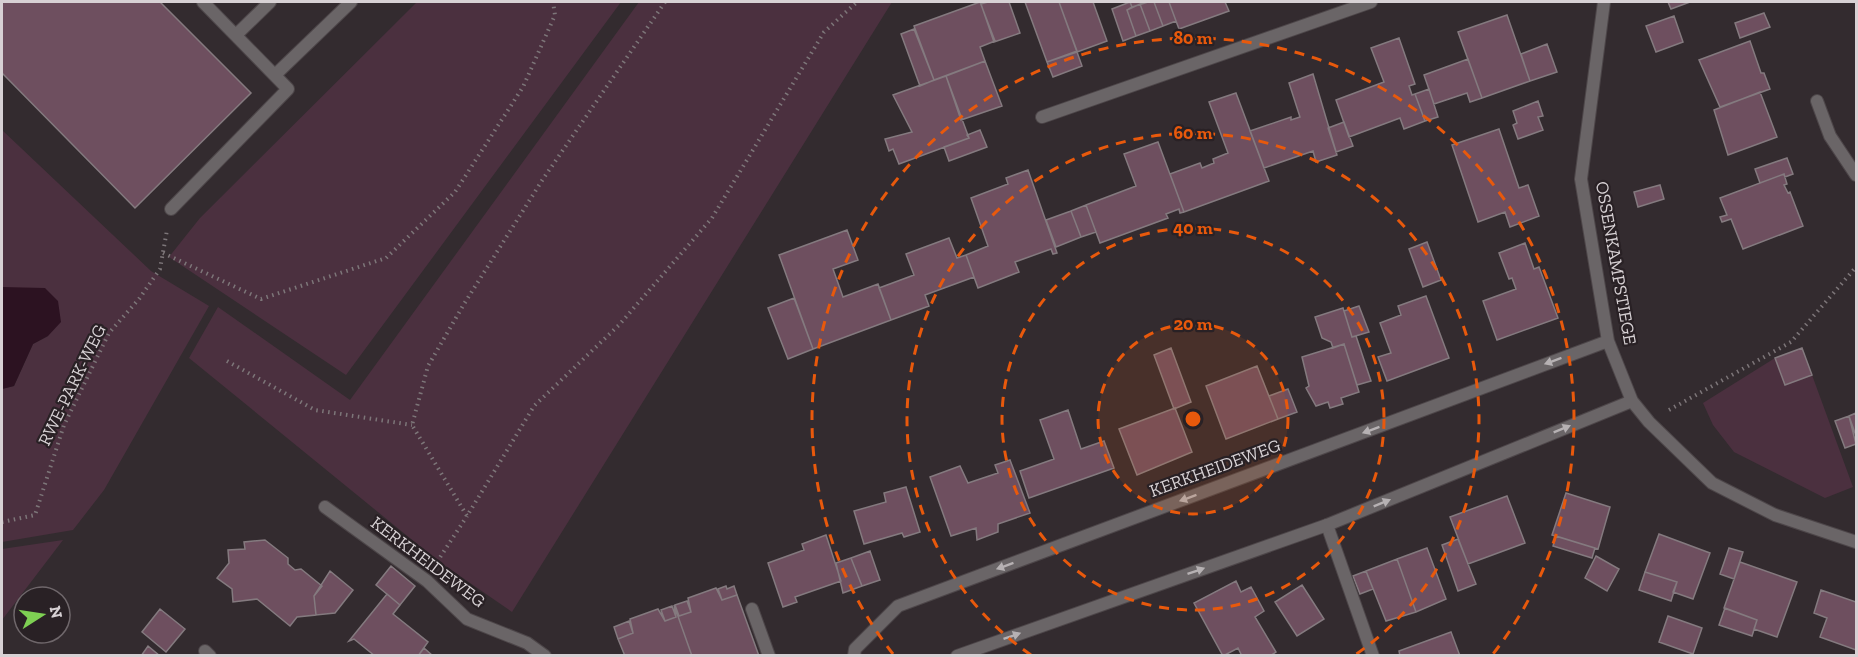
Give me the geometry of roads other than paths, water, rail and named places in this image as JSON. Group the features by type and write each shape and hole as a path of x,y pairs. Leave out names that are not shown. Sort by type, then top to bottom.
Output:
{"street":[{"path":"171,209 288,89 203,2"},
{"path":"236,35 270,2"},
{"path":"275,75 351,2"},
{"path":"1042,117 1371,2"},
{"name":"OSSENKAMPSTIEGE","path":"1604,2 1581,179 1608,341 1632,400 1649,422 1712,483 1775,515 1857,542"},
{"path":"1817,101 1830,136 1857,175"},
{"name":"KERKHEIDEWEG","path":"854,656 855,650 898,606 1608,341"},
{"path":"957,656 1328,525 1632,400"},
{"name":"KERKHEIDEWEG","path":"325,507 427,581 467,619 527,643 545,656"},
{"path":"1328,525 1373,656"},
{"path":"752,609 769,656"}]}
